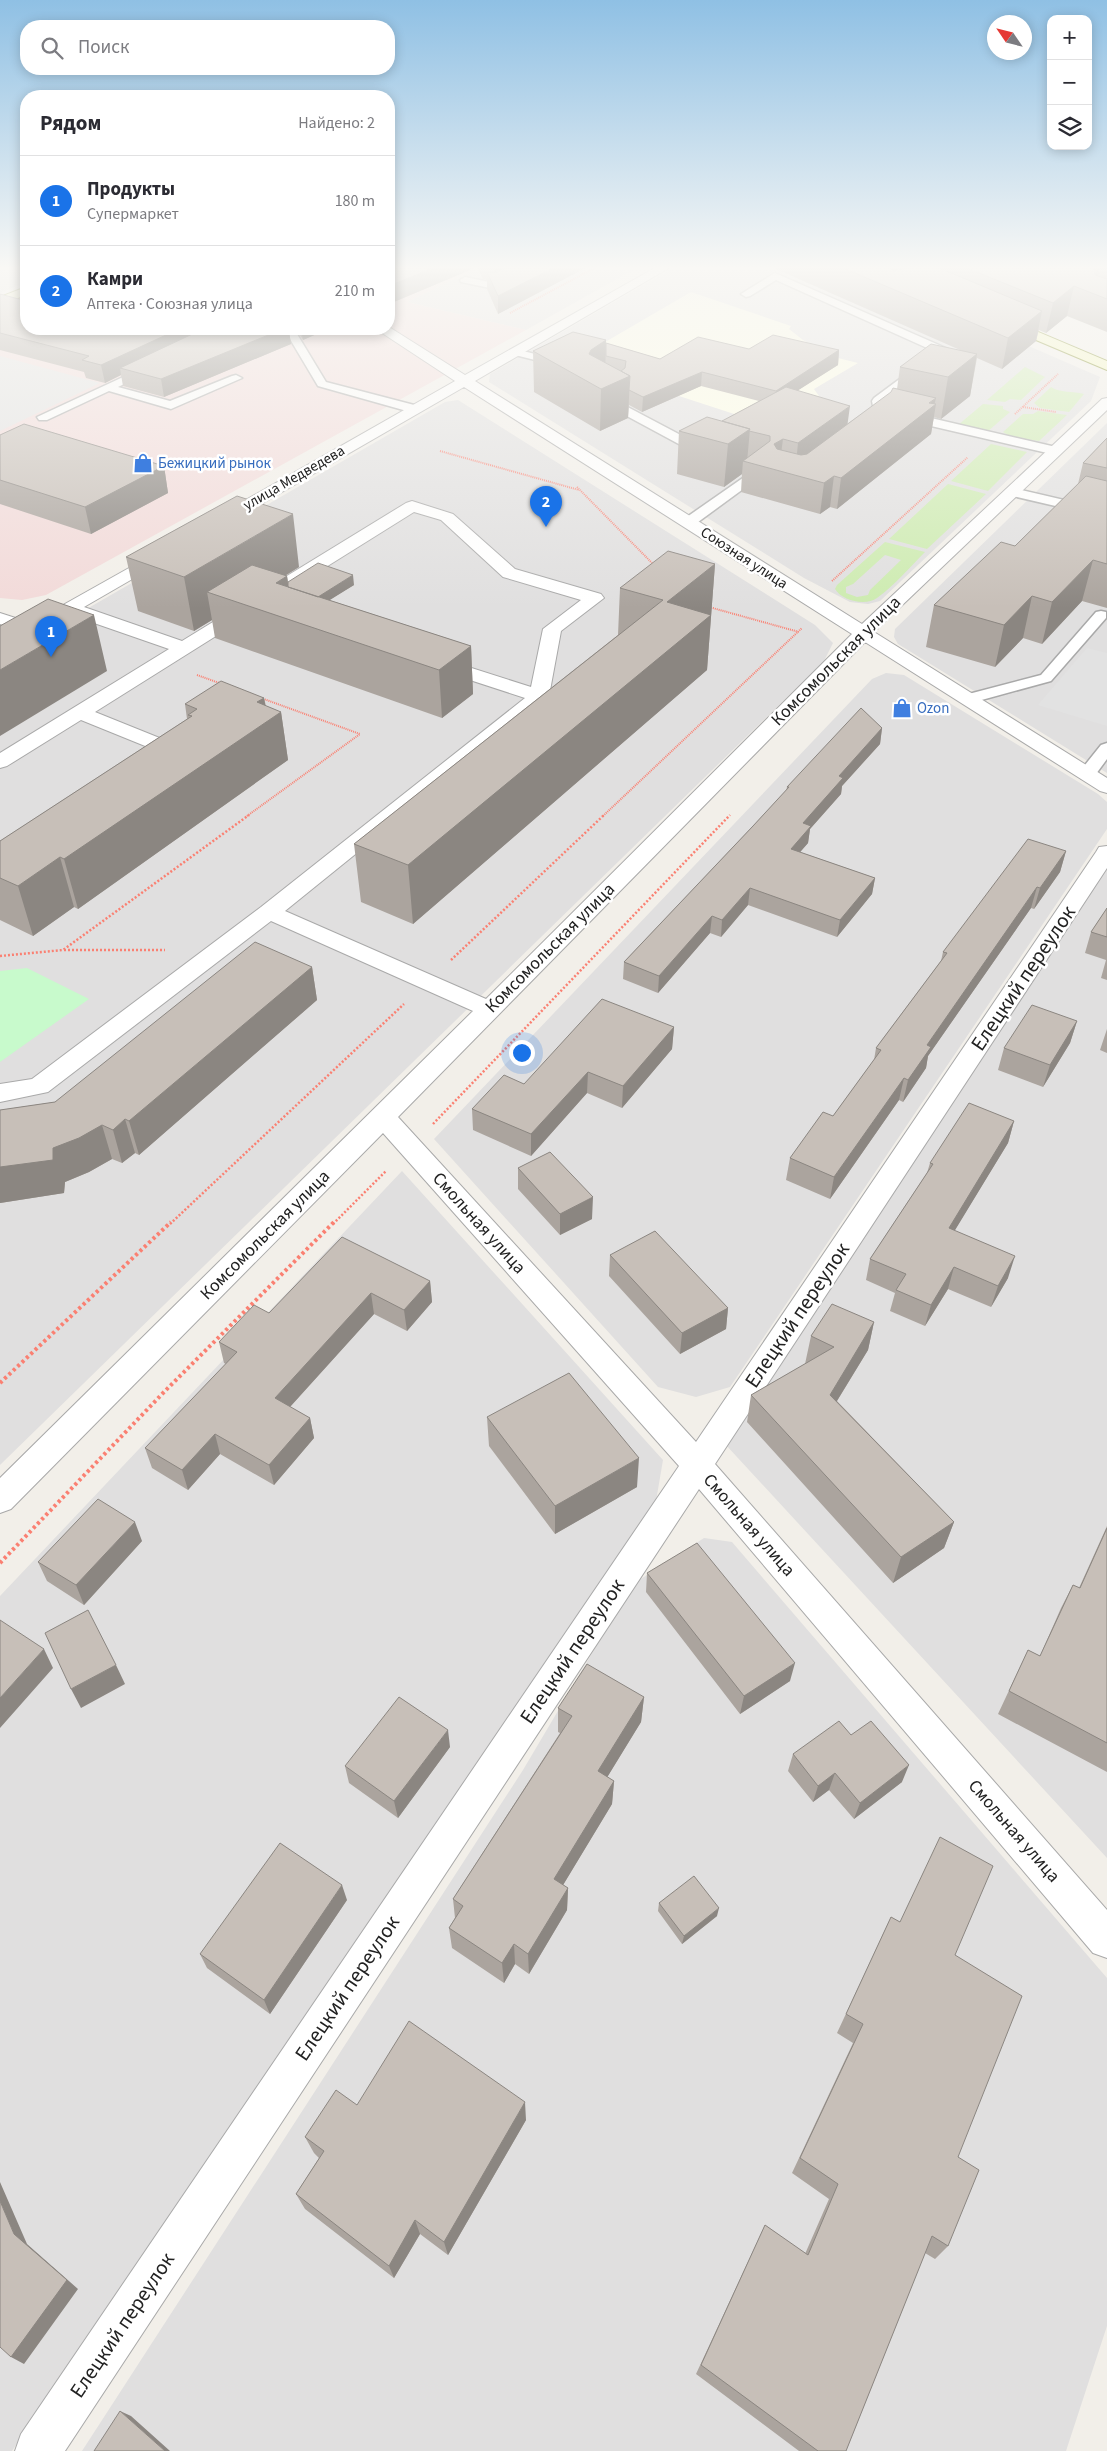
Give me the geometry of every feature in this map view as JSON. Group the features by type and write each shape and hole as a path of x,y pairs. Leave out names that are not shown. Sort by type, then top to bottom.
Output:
{"street":[{"name":"Союзная улица","path":"462,379 862,634 1107,786"},
{"name":"улица Медведева","path":"207,529 468,379"},
{"name":"Комсомольская улица","path":"0,1499 384,1117 862,634 1107,402"},
{"path":"0,762 256,603 269,600 412,506 447,517 509,573 596,598 552,629 539,696 270,912 39,1086 0,1093"},
{"path":"0,648 173,549"},
{"path":"69,608 184,648"},
{"path":"0,618 32,630"},
{"path":"416,656 539,696"},
{"path":"81,713 165,747 167,765 143,780"},
{"name":"Елецкий переулок","path":"38,2451 1107,852"},
{"path":"270,912 490,1009"},
{"name":"Смольная улица","path":"384,1117 697,1465 1107,1939"}],"lane":[{"path":"44,417 123,379"},
{"path":"107,387 171,405 233,379"},
{"path":"319,379 322,384 414,409"},
{"path":"858,434 881,417 878,401 907,379"},
{"path":"609,386 596,394 713,457"},
{"path":"880,410 1056,451"},
{"path":"689,522 760,470 741,465"},
{"path":"1013,492 1107,514"},
{"path":"967,699 1046,678 1101,615"},
{"path":"1086,774 1107,748"}],"path":[{"path":"0,1384 800,632 830,584 1052,379"},
{"path":"440,451 580,490"},
{"path":"574,484 656,567"},
{"path":"700,605 800,632"},
{"path":"162,662 225,685"},
{"path":"63,950 360,734 261,698"},
{"path":"0,1563 164,1392 411,1147 733,811"},
{"path":"0,956 63,950 219,950"}],"shaded area":[{"name":"Бежицкий рынок","path":"0,379 437,379 46,595 22,600 0,598"},
{"path":"0,379 87,379 100,383 0,431"},
{"path":"489,379 1099,379 1091,401 880,601 868,604 850,602 804,578 489,382"},
{"path":"645,379 830,379 814,389 836,420 768,425 679,396"},
{"path":"458,400 815,625 833,643 824,661 0,1465 0,659 445,402"},
{"path":"1107,423 1107,773 898,644 894,637 895,629"},
{"path":"1087,648 1107,653 1107,726 1038,705"},
{"path":"886,673 904,675 1098,794 1107,802 1107,829 730,1387 696,1397 658,1387 434,1139 872,679"},
{"path":"1107,867 1107,1858 725,1444"},
{"path":"402,1171 663,1460 655,1507 12,2451 0,2451 0,1596"},
{"path":"704,1538 732,1542 1107,1978 1107,2326 1066,2451 82,2451 523,1770 633,1584"}],"green space":[{"path":"1011,379 1043,379 1021,400 1010,399 1005,402 987,400"},
{"path":"1051,387 1084,394 1069,412 1040,408 1034,403"},
{"path":"983,404 1003,406 1003,409 1010,412 987,432 958,425"},
{"path":"1038,411 1067,415 1039,441 1011,437 1003,432 1023,414 1033,414"},
{"path":"991,444 1027,452 988,491 951,481"},
{"path":"948,484 986,494 927,549 889,539"},
{"path":"885,542 925,552 890,587 877,598 867,602 854,601 843,597 835,589 837,585","holes":["885,555 901,560 870,590 868,595 857,597 846,593 846,587 853,584"]},
{"path":"27,968 89,999 0,1062 0,971"}],"building":[{"path":"584,379 622,379 601,389"},
{"path":"630,379 685,379 643,397 629,390"},
{"path":"731,379 794,379 776,391"},
{"path":"786,387 850,406 798,443 783,439 774,444 777,449 801,455 807,454 891,392 893,388 936,398 929,403 936,404 841,478 834,476 824,483 743,461 770,441 770,436 722,421"},
{"path":"707,417 750,429 728,444 679,431"},
{"path":"24,424 164,466 85,507 0,480 0,435"},
{"path":"1107,438 1107,468 1083,463"},
{"path":"1086,476 1107,481 1107,564 1093,560 1052,602 1032,596 1004,625 934,605 1001,542 1015,546"},
{"path":"237,496 293,514 184,577 126,557"},
{"path":"668,551 715,564 667,602 711,615 408,865 354,844 663,600 620,588"},
{"path":"318,563 353,575 318,597 288,587 288,582"},
{"path":"252,565 287,576 276,583 471,646 439,670 207,592"},
{"path":"48,599 94,615 0,670 0,626"},
{"path":"221,681 264,698 257,702 281,712 64,859 60,857 18,886 0,878 0,841 192,716 188,715 197,709 185,704"},
{"path":"861,708 882,728 839,776 843,778 803,823 811,826 791,849 875,878 840,920 750,888 722,920 712,916 659,976 624,962 753,826"},
{"path":"1028,839 1066,851 1040,888 1037,887 927,1045 931,1047 908,1080 904,1078 834,1177 790,1158 823,1112 833,1116 881,1050 876,1048 947,953 943,952"},
{"path":"1107,908 1107,937 1091,932"},
{"path":"255,942 312,967 129,1121 125,1119 113,1130 102,1125 79,1138 53,1148 53,1160 0,1167 0,1110 55,1102"},
{"path":"602,999 674,1027 623,1086 588,1072 531,1134 472,1109 504,1075 524,1084"},
{"path":"1032,1005 1077,1021 1050,1065 1004,1048"},
{"path":"969,1103 1014,1121 949,1228 1015,1256 998,1286 954,1267 931,1305 896,1290 906,1274 870,1259 933,1164 930,1163"},
{"path":"550,1152 593,1197 560,1214 518,1168"},
{"path":"655,1231 728,1308 682,1333 610,1255"},
{"path":"342,1237 430,1281 404,1310 371,1293 275,1398 310,1418 269,1465 215,1434 182,1470 145,1448 237,1352 219,1342 254,1305 269,1313"},
{"path":"832,1304 874,1322 830,1395 954,1522 901,1557 751,1395 834,1347 811,1336"},
{"path":"569,1373 639,1458 555,1506 487,1417"},
{"path":"98,1499 135,1522 76,1585 38,1562"},
{"path":"1107,1528 1107,1743 1009,1691 1028,1650 1040,1656 1073,1585 1080,1588"},
{"path":"697,1543 795,1663 744,1696 647,1573"},
{"path":"88,1610 116,1665 71,1689 45,1633"},
{"path":"0,1620 44,1649 0,1698"},
{"path":"587,1664 644,1697 598,1771 614,1781 554,1879 568,1888 528,1954 514,1944 502,1963 449,1928 463,1906 453,1899 572,1716 558,1708"},
{"path":"399,1697 448,1730 394,1801 345,1766"},
{"path":"839,1721 851,1735 871,1721 909,1765 860,1803 835,1773 818,1786 793,1754"},
{"path":"940,1837 993,1866 955,1955 1022,1996 958,2157 979,2170 948,2246 932,2236 846,2451 818,2451 701,2365 765,2225 808,2255 838,2184 800,2158 863,2024 846,2014 891,1917 900,1922"},
{"path":"280,1843 342,1885 264,2000 200,1954"},
{"path":"694,1876 719,1908 684,1936 659,1903"},
{"path":"409,2021 525,2102 444,2242 415,2220 389,2266 296,2194 324,2151 305,2137 336,2090 357,2105"},
{"path":"0,2201 14,2234 67,2280 11,2357 0,2347"},
{"path":"120,2411 165,2451 94,2451"}],"place":[{"name":"Бежицкий рынок","path":"143,463"},
{"name":"Камри","path":"546,527"},
{"name":"Продукты","path":"51,657"},
{"name":"Ozon","path":"902,708"}]}
